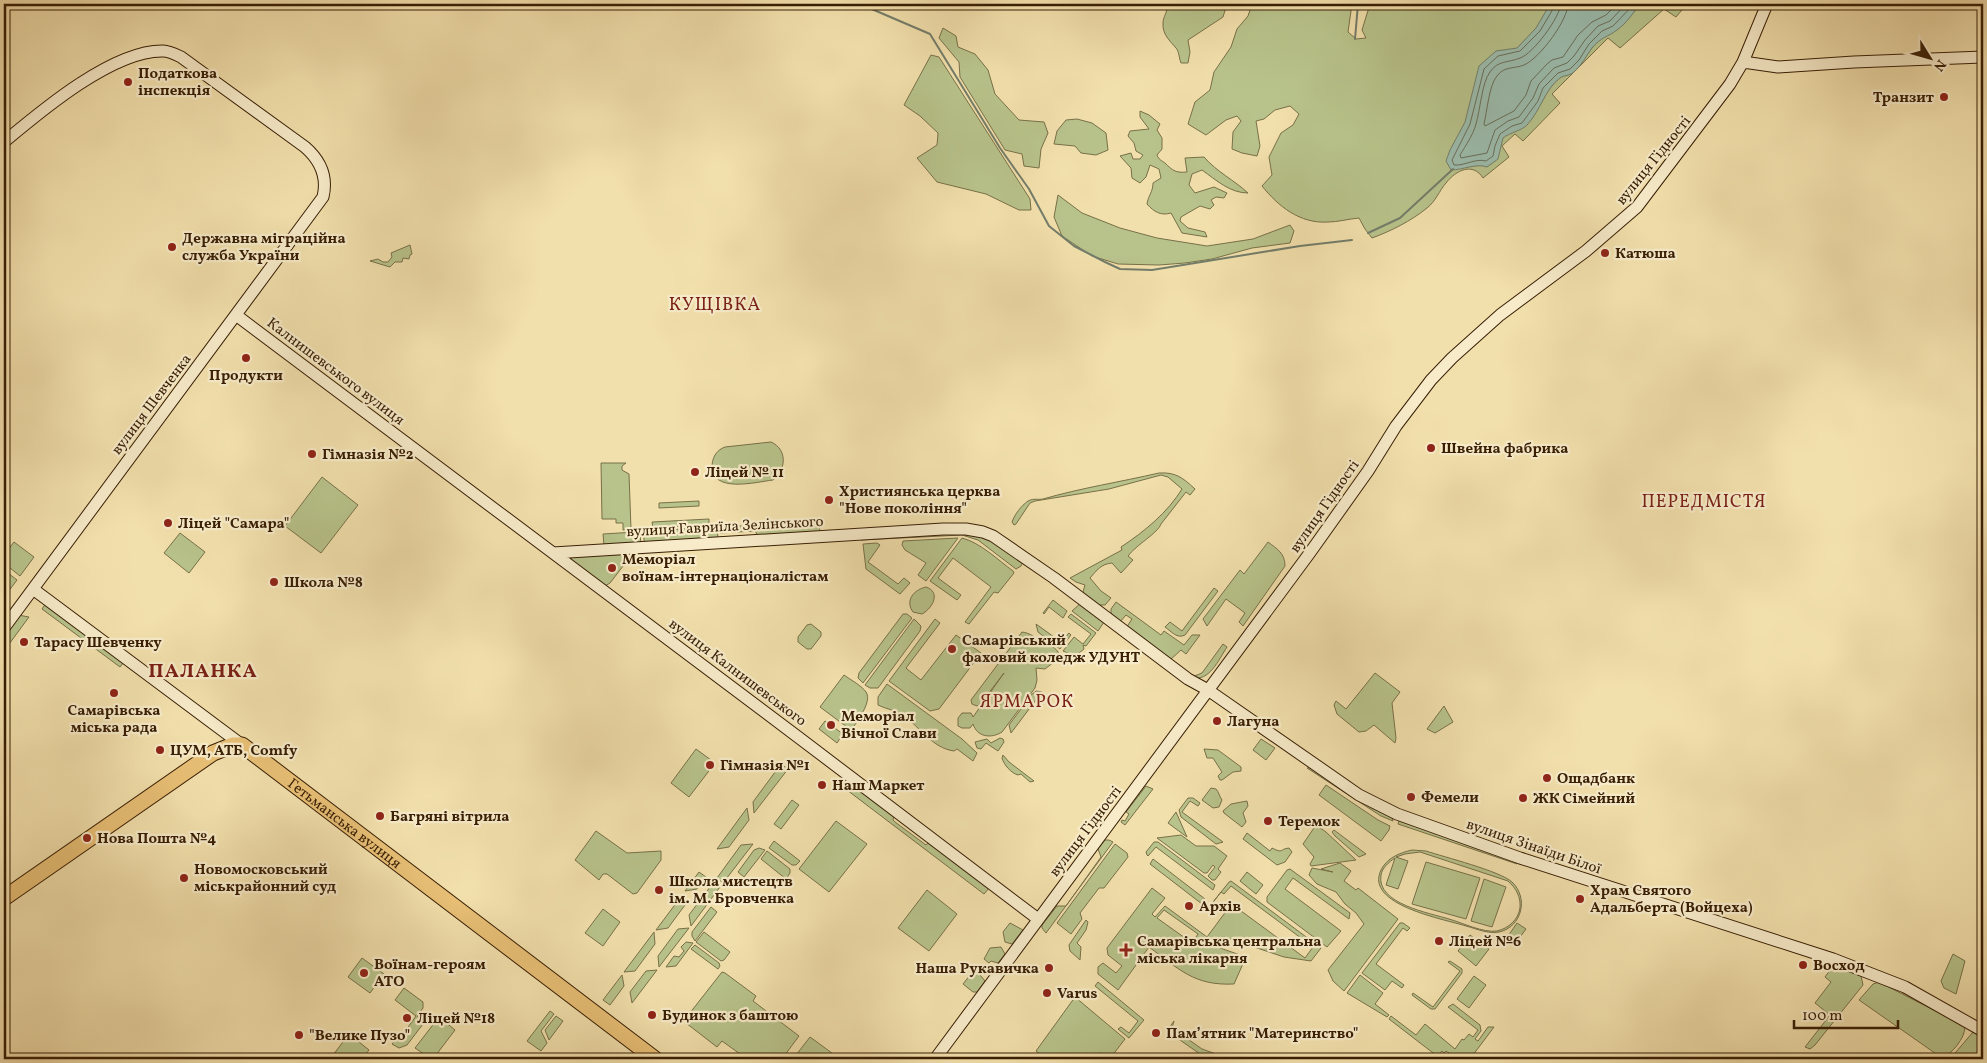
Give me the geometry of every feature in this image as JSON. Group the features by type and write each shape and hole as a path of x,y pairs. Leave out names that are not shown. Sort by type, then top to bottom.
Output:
{"highway":[{"path":"6,896 213,753 233,745 242,745"},
{"name":"Гетьманська вулиця","path":"242,745 655,1059"}],"street":[{"name":"вулиця Гідності","path":"936,1059 1331,523 1368,471 1396,426 1431,380 1452,358 1500,315 1586,251 1637,207 1705,119 1743,62 1767,4"},
{"name":"вулиця Шевченка","path":"4,142 81,83 124,60 147,52 164,50 181,57 305,147 315,156 322,171 325,188 323,197 4,628"},
{"path":"1743,62 1778,67 1983,57"},
{"name":"Калнишевського вулиця","path":"236,315 418,451"},
{"name":"вулиця Калнишевського","path":"418,451 1038,919"},
{"name":"вулиця Гавриїла Зелінського","path":"553,553 943,529 966,529 982,532 1004,543 1054,578 1188,679 1208,690"},
{"name":"Гетьманська вулиця","path":"33,589 242,745"},
{"name":"вулиця Зінаїди Білої","path":"1208,690 1360,795 1397,814 1528,861 1842,962 1905,987 1983,1031"}],"green space":[{"path":"1167,4 1227,4 1223,17 1188,40 1190,52 1188,63 1181,63 1177,49 1164,31 1163,21"},
{"path":"1252,4 1352,4 1348,32 1356,39 1366,38 1362,30 1370,4 1687,4 1676,17 1664,9 1620,48 1608,38 1552,94 1560,103 1523,141 1515,134 1502,146 1509,157 1483,178 1474,170 1459,171 1450,178 1433,202 1421,213 1401,225 1372,238 1359,218 1332,222 1308,220 1283,207 1262,186 1272,175 1269,157 1281,133 1293,125 1299,114 1290,106 1275,110 1264,119 1256,121 1260,146 1257,156 1232,149 1233,132 1241,121 1237,116 1226,120 1206,135 1188,124 1195,102 1210,90 1214,72 1231,47 1237,29 1248,16"},
{"path":"943,28 956,36 958,47 975,54 988,70 995,94 1019,120 1044,122 1048,133 1041,149 1039,168 1024,166 1022,154 1005,150 960,77 959,62 939,38"},
{"path":"931,55 939,57 1030,199 1031,210 1019,210 986,194 937,182 917,158 937,145 938,133 920,116 904,105"},
{"path":"1140,111 1149,115 1160,124 1157,130 1162,138 1162,149 1157,155 1170,168 1177,172 1187,172 1185,158 1204,157 1248,193 1229,188 1202,170 1192,174 1189,185 1195,193 1214,187 1227,193 1224,198 1216,197 1211,200 1214,205 1210,209 1200,206 1181,217 1180,221 1188,228 1205,232 1207,237 1182,233 1171,213 1158,213 1147,204 1153,183 1161,178 1159,169 1150,165 1146,177 1140,183 1132,178 1131,168 1120,156 1131,153 1133,159 1140,159 1143,155 1136,151 1134,143 1128,136 1130,131 1149,129 1140,117"},
{"path":"1077,119 1092,123 1106,133 1108,150 1096,155 1081,153 1075,146 1054,144 1057,131 1066,120"},
{"path":"1058,195 1082,213 1120,228 1157,238 1207,246 1253,239 1290,225 1294,231 1290,243 1252,248 1212,259 1159,265 1118,264 1092,256 1062,236 1054,217"},
{"path":"410,245 412,254 409,259 403,258 402,262 395,262 390,267 370,261 378,259 388,262 392,257 391,253"},
{"path":"771,442 780,449 783,459 781,470 773,480 746,484 726,483 719,480 714,474 713,459 722,448"},
{"path":"601,463 626,463 622,466 622,470 629,474 631,529 623,530 623,523 616,523 616,519 602,519"},
{"path":"1159,473 1179,476 1195,489 1190,495 1186,492 1156,531 1128,556 1133,560 1121,573 1112,563 1100,568 1090,578 1101,591 1111,598 1105,605 1097,605 1085,596 1083,592 1085,585 1070,578 1122,550 1121,547 1163,514 1182,489 1168,477 1161,475 1109,489 1035,501 1030,503 1016,524 1014,525 1012,522 1025,503 1030,500 1043,499"},
{"path":"322,477 358,505 321,553 285,526"},
{"path":"699,501 699,506 659,508 659,503"},
{"path":"709,519 709,524 653,528 652,522"},
{"path":"819,522 820,533 758,536 755,531 720,533 720,527"},
{"path":"717,527 718,538 644,543 644,535 647,534 647,531"},
{"path":"963,531 986,537 1023,562 1021,566 1016,569 978,540 962,535 861,540 862,538"},
{"path":"636,532 637,535 640,535 641,543 604,545 603,534"},
{"path":"180,533 205,552 189,573 164,553"},
{"path":"958,538 926,581 918,575 926,563 905,550 902,545 903,541"},
{"path":"962,538 983,548 1014,573 998,593 994,592 969,624 965,622 991,587 953,558 938,578 961,595 957,600 930,581"},
{"path":"14,542 34,557 20,576 4,563 4,555"},
{"path":"1268,542 1282,555 1285,566 1243,626 1239,622 1245,613 1226,599 1207,626 1203,619 1240,570 1244,574"},
{"path":"877,543 880,545 868,562 898,584 904,578 910,583 900,594 866,569 863,544"},
{"path":"630,552 630,557 610,583 605,586 569,560 570,557"},
{"path":"4,570 17,580 5,596 4,596"},
{"path":"926,587 933,592 934,600 932,604 922,614 913,612 910,604 912,596 921,588"},
{"path":"1214,588 1218,591 1185,635 1177,636 1165,627 1170,622 1182,631"},
{"path":"1053,600 1067,611 1063,618 1049,607 1043,613"},
{"path":"1116,602 1161,635 1164,631 1184,645 1192,635 1200,635 1186,654 1181,650 1170,660 1126,628 1132,619 1126,615 1119,623 1111,617 1111,609"},
{"path":"46,603 124,662 120,667 42,609"},
{"path":"1081,603 1104,622 1098,631 1072,611"},
{"path":"903,614 907,614 912,618 863,683 858,678 859,673"},
{"path":"1071,614 1096,633 1086,646 1083,645 1084,649 1072,655 1063,651 1074,637 1083,644 1091,634 1068,617"},
{"path":"18,615 29,617 4,651 4,633"},
{"path":"914,619 921,626 920,631 878,688 870,688 865,685"},
{"path":"935,619 940,623 906,668 921,680 956,635 981,653 939,709 930,711 889,681"},
{"path":"811,624 821,632 821,636 811,649 807,649 798,642 798,637 807,625"},
{"path":"1036,624 1061,642 1069,633 1071,635 1060,649 1038,632"},
{"path":"1022,632 1030,634 1054,648 1059,653 1061,661 1054,662 1045,669 1036,668 1037,680 1035,688 1002,732 993,736 985,736 978,732 973,724 970,728 958,726 958,718 962,713 971,713 973,717 1004,673 981,703 977,706 972,704 971,700"},
{"path":"1223,644 1227,647 1213,669 1204,677 1192,677 1202,673"},
{"path":"1375,673 1400,692 1392,703 1395,743 1374,725 1366,731 1359,732 1337,714 1334,705 1336,701 1346,709"},
{"path":"844,675 862,688 868,696 862,713 850,732 846,729 847,727 820,707"},
{"path":"887,684 962,739 977,753 973,761 957,749 954,751 939,746 903,715 878,705 878,697"},
{"path":"1036,691 1042,692 1011,733 1009,725 1021,709 1030,703 1030,696"},
{"path":"1444,706 1453,722 1435,733 1427,729"},
{"path":"825,721 843,734 837,743 819,729"},
{"path":"1000,738 1004,742 998,751 986,743 981,749 977,748 975,742 987,739 991,743"},
{"path":"1261,739 1275,748 1266,760 1253,750"},
{"path":"696,749 715,763 689,797 671,783"},
{"path":"1204,749 1218,750 1241,767 1241,771 1233,772 1220,780 1218,776 1222,772 1213,758 1207,758"},
{"path":"1003,755 1009,762 1034,781 1030,782 1021,774 1018,775 1010,771 1003,761"},
{"path":"781,764 788,769 754,813 753,802"},
{"path":"1307,768 1310,768 1392,818 1393,821 1381,816"},
{"path":"845,784 856,792 861,788 894,813 893,820 895,822 926,845 930,841 990,887 984,894 843,787"},
{"path":"1326,785 1390,826 1381,841 1319,795"},
{"path":"1146,786 1153,789 1125,825 1121,822 1122,820 1125,821 1129,814 1126,812"},
{"path":"1211,788 1218,791 1222,800 1219,807 1213,808 1202,800"},
{"path":"1188,798 1193,798 1200,803 1198,806 1190,801 1182,812 1223,842 1216,844 1181,817 1179,810"},
{"path":"792,800 799,805 781,829 774,824"},
{"path":"1247,801 1248,806 1243,813 1246,822 1242,827 1223,811 1231,804"},
{"path":"747,808 749,820 729,847 717,849"},
{"path":"1176,812 1187,837 1168,823"},
{"path":"836,821 867,844 829,892 799,869"},
{"path":"1399,821 1518,861 1517,864 1398,824"},
{"path":"1316,825 1356,860 1311,866 1310,864 1314,857 1303,844"},
{"path":"1334,830 1366,854 1359,857 1335,836 1332,832"},
{"path":"596,831 627,853 661,851 661,860 637,893 633,894 607,874 603,874 599,880 575,860"},
{"path":"1247,833 1270,851 1272,848 1280,851 1289,848 1292,852 1285,862 1277,865 1243,839"},
{"path":"1181,835 1196,846 1214,846 1227,856 1218,869 1221,872 1215,880 1208,876 1215,867 1213,865 1207,873 1204,873 1157,838"},
{"path":"1105,840 1113,842 1070,901 1101,857 1098,849"},
{"path":"774,841 800,861 796,865 792,865 769,848"},
{"path":"1154,842 1158,842 1215,885 1213,890 1156,847 1148,856 1146,852"},
{"path":"753,844 723,883 717,878 741,845"},
{"path":"1115,844 1127,853 1128,857 1104,888 1099,888 1080,913 1082,919 1071,934 1057,923"},
{"path":"759,848 765,850 744,877 738,872 754,850"},
{"path":"1412,850 1426,851 1496,873 1506,878 1512,882 1520,896 1521,904 1518,918 1507,929 1499,932 1487,932 1409,909 1395,901 1384,893 1379,882 1381,870 1390,859 1398,854","holes":["1420,852 1508,881 1519,896 1519,912 1509,926 1497,931 1486,931 1406,906 1387,893 1382,885 1381,875 1388,863 1395,858 1386,885 1398,889 1408,861 1396,857"]},
{"path":"767,851 790,869 786,879 761,859"},
{"path":"1153,859 1205,899 1202,904 1150,864"},
{"path":"1426,862 1480,878 1466,919 1412,904"},
{"path":"1340,863 1351,871 1344,881 1356,890 1358,888 1398,919 1344,991 1333,981 1328,970 1364,924 1336,892 1317,884 1309,875 1312,868 1333,872 1321,869"},
{"path":"1290,869 1350,913 1349,919 1293,878 1285,889 1341,931 1327,947 1267,902 1267,897 1287,870"},
{"path":"699,872 706,877 697,889 685,891"},
{"path":"1247,872 1263,885 1256,894 1240,881"},
{"path":"1484,879 1506,887 1492,927 1471,921"},
{"path":"1231,881 1321,948 1311,961 1284,957 1224,937 1220,948 1246,957 1234,984 1220,984 1197,979 1179,969 1149,947 1118,990 1098,974 1098,967 1103,963 1116,973 1122,966 1108,955 1107,948 1152,888 1165,898 1152,914 1155,917 1165,906 1207,937 1230,906 1233,905 1305,958 1313,947 1231,886 1224,894 1221,892","holes":["1164,910 1198,934 1192,943 1157,918"]},
{"path":"713,883 720,887 691,926 689,915"},
{"path":"927,890 957,914 929,951 898,928"},
{"path":"683,894 685,905 668,928 656,930"},
{"path":"1057,906 1066,906 1046,933 1042,925"},
{"path":"711,907 717,912 695,941 692,932"},
{"path":"603,909 620,922 603,946 585,933"},
{"path":"1086,920 1088,922 1086,930 1077,943 1081,947 1080,960 1070,951 1069,945"},
{"path":"1010,923 1023,930 1012,944 1005,942 1003,932"},
{"path":"1400,923 1410,928 1407,931 1403,928 1376,964 1404,985 1402,988 1392,981 1385,990 1362,973"},
{"path":"1517,923 1526,929 1514,945 1506,939"},
{"path":"689,928 659,967 658,956 678,929"},
{"path":"654,932 655,944 635,971 624,972"},
{"path":"704,932 730,952 724,960 721,961 696,942"},
{"path":"1470,935 1489,949 1476,966 1458,951"},
{"path":"686,942 693,943 676,966 666,967 674,956 679,957 684,951 681,947"},
{"path":"695,945 719,963 718,969 691,949"},
{"path":"1001,947 1005,954 998,963 991,961 989,963 984,959 990,948"},
{"path":"1953,954 1965,961 1956,994 1944,988 1941,981"},
{"path":"362,958 384,974 370,993 348,977"},
{"path":"1450,961 1462,969 1462,973 1435,1009 1431,1009 1412,995 1413,993 1433,1007 1460,971 1448,962"},
{"path":"1833,966 1861,976 1863,985 1810,1049 1805,1047 1830,1015 1815,1003 1831,982 1825,977"},
{"path":"975,969 982,973 980,975 985,981 977,992 973,992 963,984"},
{"path":"657,970 632,1003 630,992 646,971"},
{"path":"722,972 756,996 753,1001 799,1036 782,1059 747,1059 722,1041 717,1047 686,1023 686,1018"},
{"path":"622,975 624,986 610,1005 603,1000"},
{"path":"1360,975 1383,993 1375,1004 1389,1015 1387,1017 1347,993"},
{"path":"1474,976 1486,985 1469,1008 1457,999"},
{"path":"1098,982 1144,1020 1129,1038 1118,1029 1121,1027 1129,1033 1138,1021 1095,986"},
{"path":"1879,982 1963,1025 1965,1027 1963,1036 1954,1049 1942,1058 1859,1000 1873,984"},
{"path":"404,988 423,1002 423,1008 417,1016 423,1021 423,1024 407,1045 399,1048 392,1044 399,1036 401,1037 416,1016 395,1000"},
{"path":"1075,997 1125,1039 1112,1056 1100,1053 1085,1059 1064,1059 1058,1055 1054,1059 1046,1059 1036,1051"},
{"path":"1453,1004 1480,1025 1481,1031 1475,1039 1478,1041 1488,1027 1494,1027 1470,1059 1458,1059 1446,1051 1444,1053 1442,1051 1437,1056 1389,1019 1391,1016 1416,1035 1425,1024 1455,1049 1462,1039 1464,1040 1469,1034 1473,1037 1478,1030 1448,1007"},
{"path":"550,1011 554,1014 541,1031 547,1043 541,1051 527,1041"},
{"path":"556,1016 563,1021 549,1040 545,1030"},
{"path":"439,1017 455,1030 433,1059 431,1059 415,1048"},
{"path":"1174,1021 1172,1028 1202,1049 1230,1059 1213,1059 1200,1054 1167,1031"},
{"path":"1973,1032 1983,1036 1983,1047 1976,1059 1950,1059"},
{"path":"349,1034 369,1050 362,1059 330,1059"},
{"path":"810,1037 840,1059 793,1059"}],"water":[{"path":"1550,4 1640,4 1621,27 1595,44 1574,72 1562,77 1550,88 1527,125 1503,138 1498,159 1487,167 1478,166 1451,170 1446,161 1465,122 1479,66 1496,51 1517,48 1536,28"}],"waterway":[{"path":"860,4 930,34 1000,148 1029,189 1049,226 1074,246 1105,262 1120,269 1152,270 1300,246 1352,240"},
{"path":"1355,39 1358,4"},
{"path":"1368,233 1400,218 1453,169"},
{"path":"1982,994 1983,985"},
{"path":"1980,1003 1980,1007 1983,1009"},
{"path":"1978,1059 1983,1051"}],"place":[{"name":"Податкова інспекція","path":"128,82"},
{"name":"Транзит","path":"1944,97"},
{"name":"Державна міграційна служба України","path":"172,247"},
{"name":"Катюша","path":"1605,253"},
{"name":"Продукти","path":"246,358"},
{"name":"Швейна фабрика","path":"1431,448"},
{"name":"Гімназія №2","path":"312,454"},
{"name":"Ліцей № 11","path":"695,472"},
{"name":"Християнська церква \"Нове покоління\"","path":"829,500"},
{"name":"Ліцей \"Самара\"","path":"168,523"},
{"name":"Меморіал воїнам-інтернаціоналістам","path":"612,568"},
{"name":"Школа №8","path":"274,582"},
{"name":"Тарасу Шевченку","path":"24,642"},
{"name":"Самарівський фаховий коледж УДУНТ","path":"952,649"},
{"name":"Самарівська міська рада","path":"114,693"},
{"name":"Лагуна","path":"1217,721"},
{"name":"Меморіал Вічної Слави","path":"831,725"},
{"name":"ЦУМ, АТБ, Comfy","path":"160,750"},
{"name":"Гімназія №1","path":"710,765"},
{"name":"Ощадбанк","path":"1547,778"},
{"name":"Наш Маркет","path":"822,785"},
{"name":"Фемели","path":"1411,797"},
{"name":"ЖК Сімейний","path":"1523,798"},
{"name":"Багряні вітрила","path":"380,816"},
{"name":"Теремок","path":"1268,821"},
{"name":"Нова Пошта №4","path":"87,838"},
{"name":"Новомосковський міськрайонний суд","path":"184,878"},
{"name":"Школа мистецтв ім. М. Бровченка","path":"659,890"},
{"name":"Храм Святого Адальберта (Войцеха)","path":"1580,899"},
{"name":"Архів","path":"1189,906"},
{"name":"Ліцей №6","path":"1439,941"},
{"name":"Самарівська центральна міська лікарня","path":"1126,950"},
{"name":"Восход","path":"1803,965"},
{"name":"Наша Рукавичка","path":"1049,968"},
{"name":"Воїнам-героям АТО","path":"364,973"},
{"name":"Varus","path":"1047,993"},
{"name":"Будинок з баштою","path":"652,1015"},
{"name":"Ліцей №18","path":"407,1018"},
{"name":"Пам’ятник \"Материнство\"","path":"1156,1033"},
{"name":"\"Велике Пузо\"","path":"299,1035"}],"district":[{"name":"КУЩІВКА","path":"715,304"},
{"name":"ПЕРЕДМІСТЯ","path":"1704,501"},
{"name":"ПАЛАНКА","path":"203,670"},
{"name":"ЯРМАРОК","path":"1027,701"}]}
